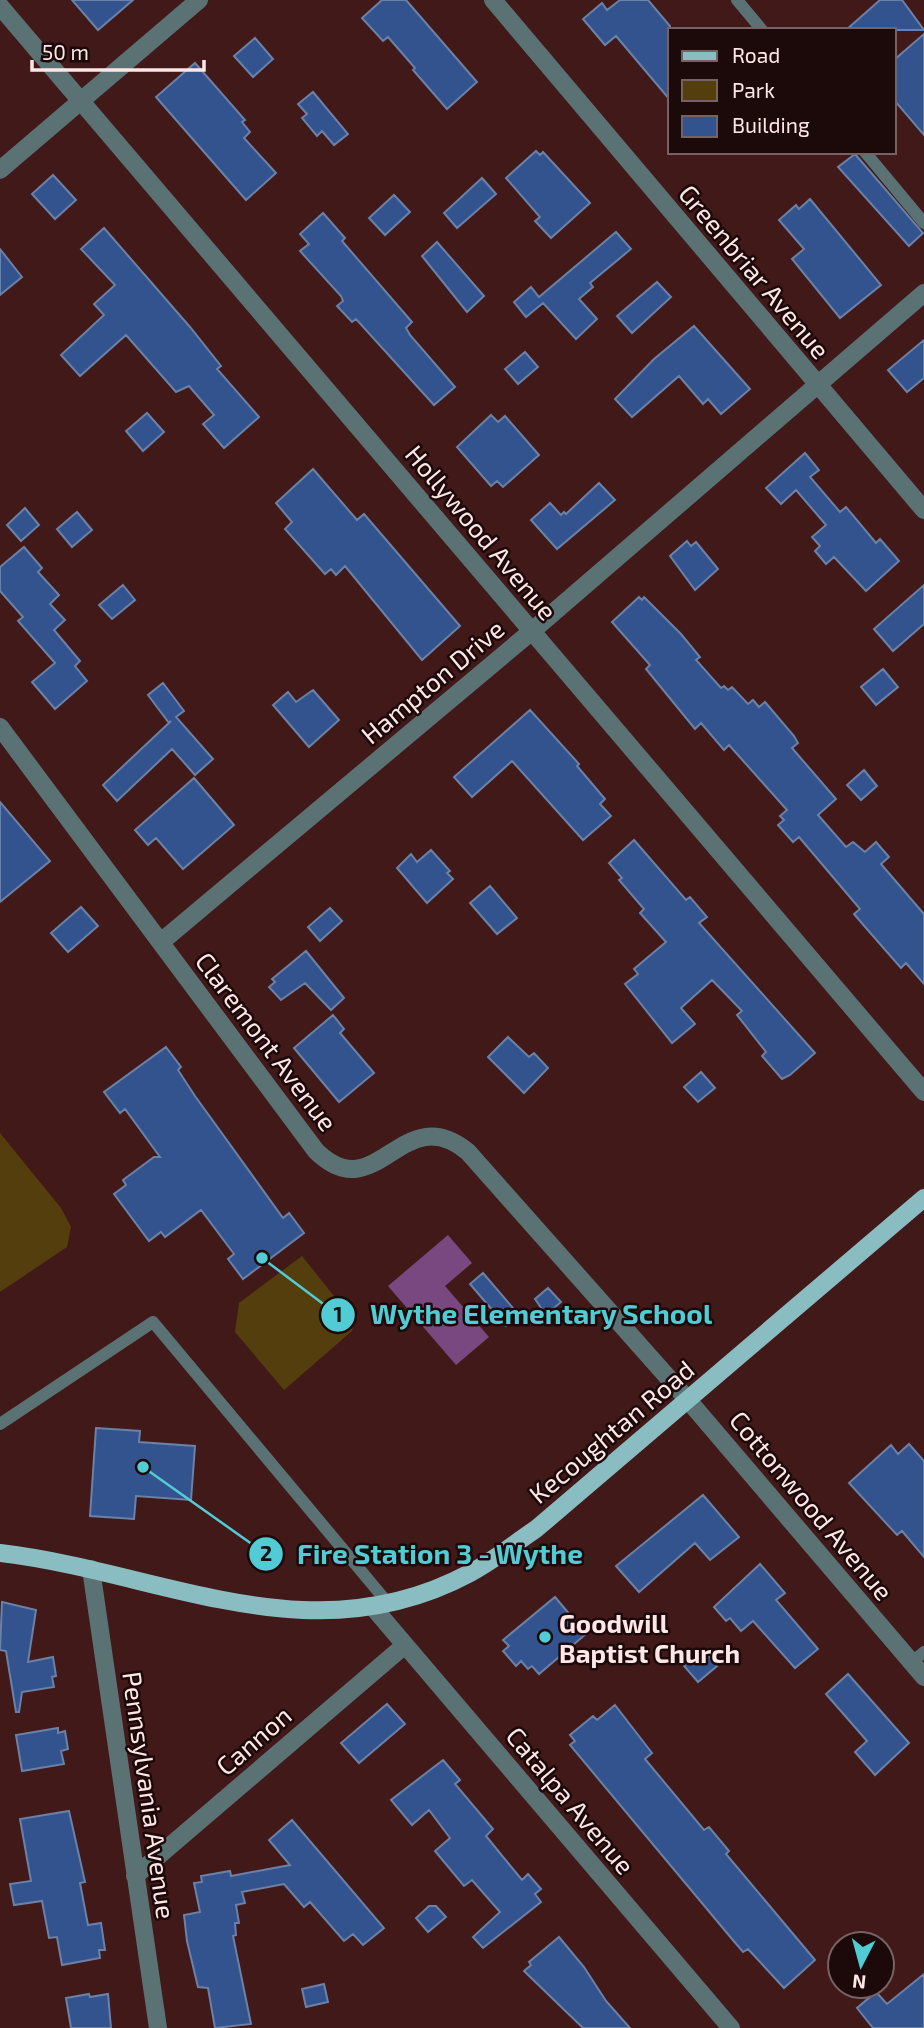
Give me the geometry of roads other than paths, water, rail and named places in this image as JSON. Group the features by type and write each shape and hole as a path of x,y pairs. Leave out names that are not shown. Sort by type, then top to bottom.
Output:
{"main road":[{"name":"Kecoughtan Road","path":"0,1553 90,1569 248,1607 291,1611 379,1604 423,1593 480,1567 536,1529 924,1198"}],"street":[{"path":"0,170 199,0"},
{"name":"Greenbriar Avenue","path":"493,0 924,510"},
{"name":"Hollywood Avenue","path":"0,6 924,1092"},
{"name":"Hampton Drive","path":"161,942 532,631 924,293"},
{"name":"Claremont Avenue","path":"0,727 324,1160 335,1166 361,1169 422,1136 446,1137 457,1143 688,1400"},
{"name":"Cottonwood Avenue","path":"688,1400 918,1657 924,1676"},
{"name":"Pennsylvania Avenue","path":"90,1569 158,2028"},
{"name":"Catalpa Avenue","path":"379,1604 405,1645 730,2028"},
{"name":"Cannon","path":"135,1876 405,1645"}],"lane":[{"path":"737,0 760,28"},
{"path":"867,154 924,222"},
{"name":"Catalpa Avenue","path":"0,1424 153,1322 379,1604"}],"place":[{"name":"Wythe Elementary School","path":"262,1258"},
{"name":"Fire Station 3 - Wythe","path":"143,1467"},
{"name":"Goodwill Baptist Church","path":"545,1637"}]}
